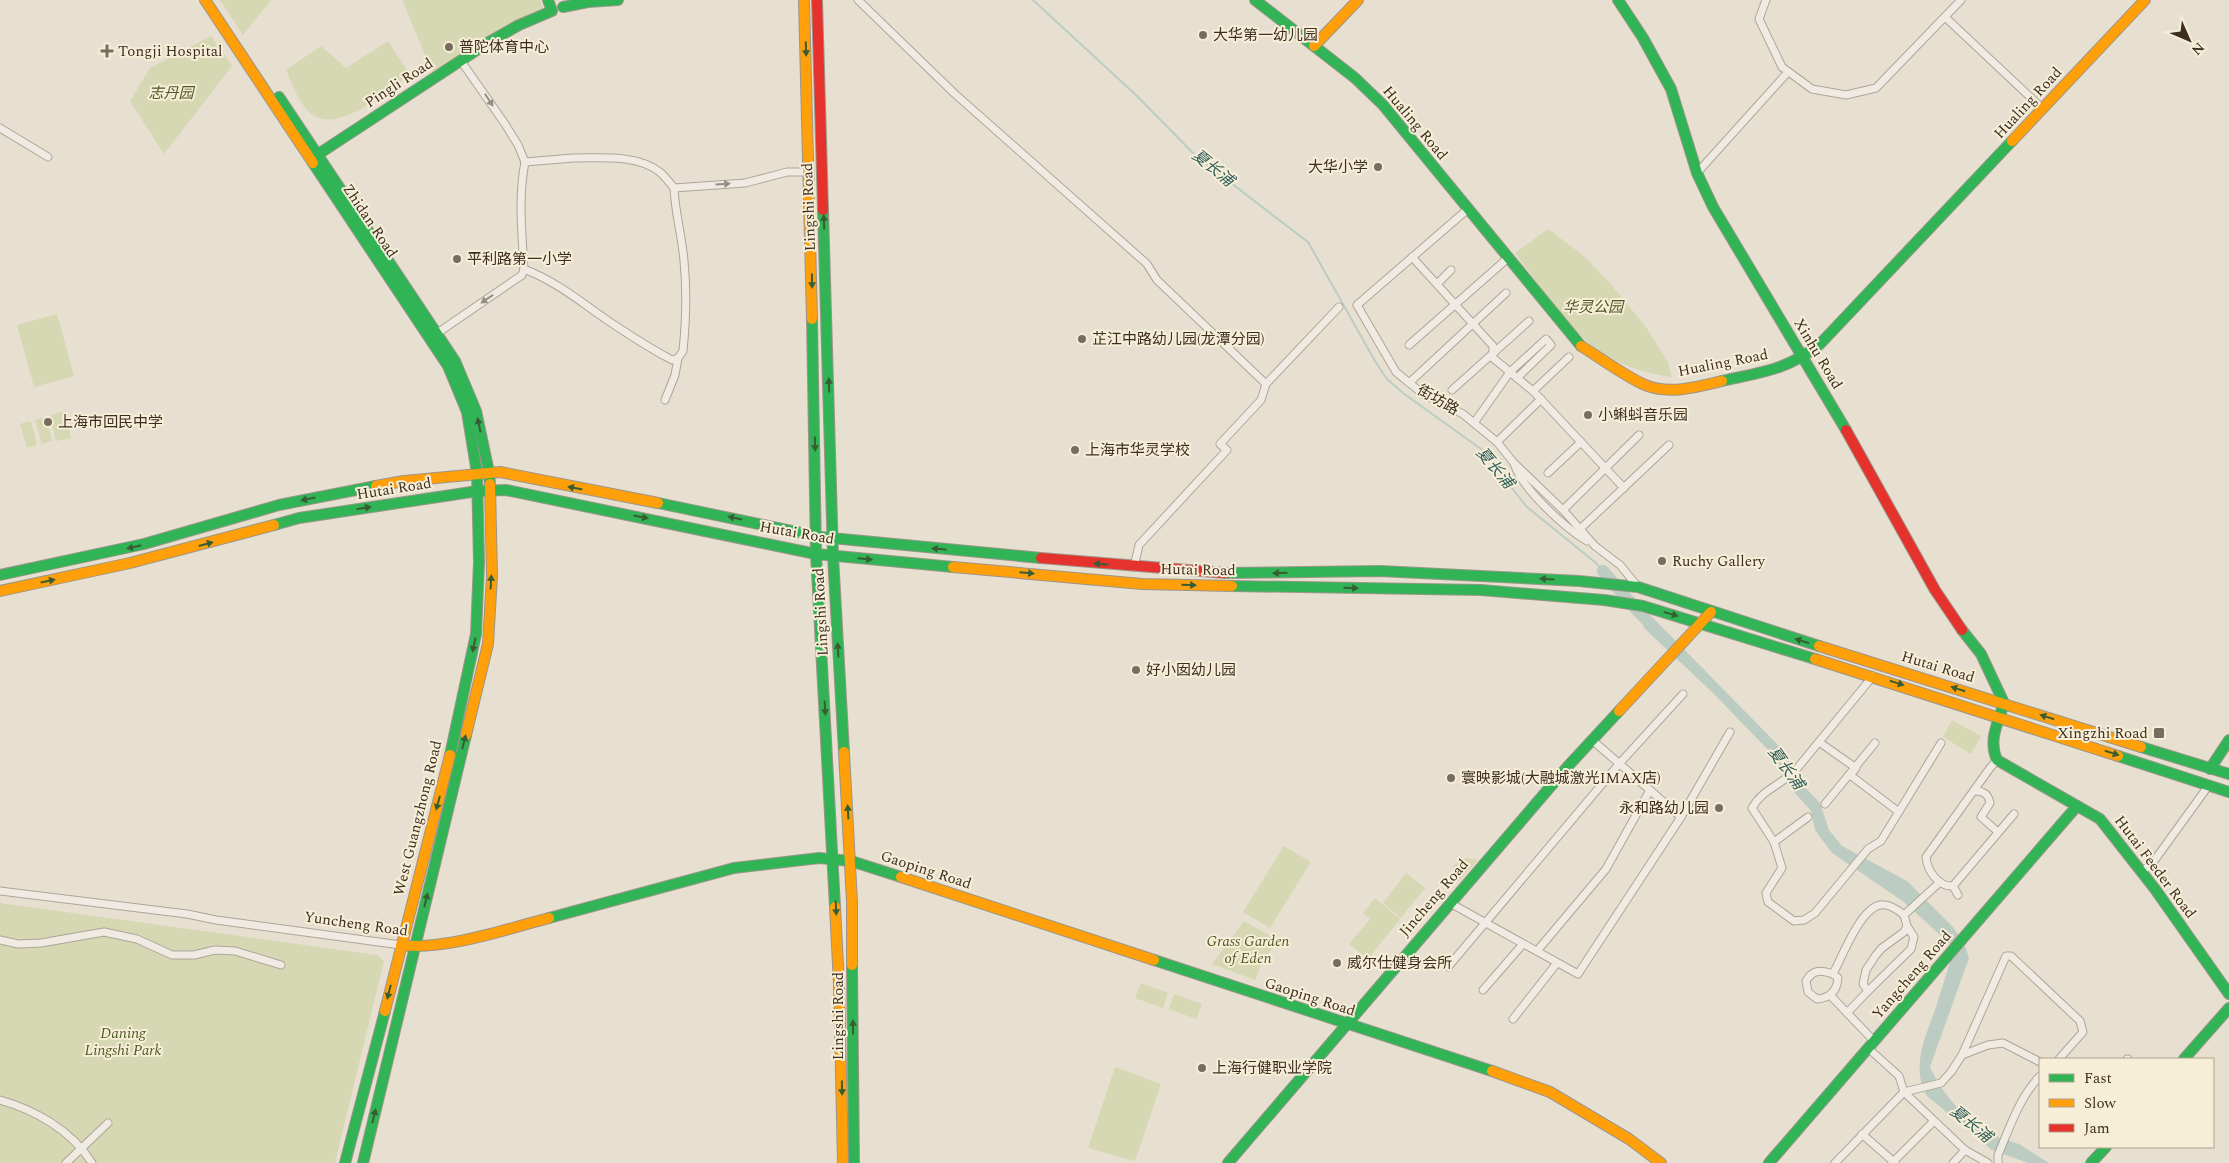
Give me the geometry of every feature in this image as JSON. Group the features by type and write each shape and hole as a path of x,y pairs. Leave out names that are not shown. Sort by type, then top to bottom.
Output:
{"main road":[{"name":"Zhidan Road","path":"205,0 455,361 476,411 489,472"},
{"name":"Zhidan Road","path":"214,0 448,366 467,412 477,473"},
{"path":"548,0 552,11"},
{"name":"Pingli Road","path":"563,7 588,2 618,0"},
{"name":"Lingshi Road","path":"804,0 810,172 816,554 840,984 843,1163"},
{"name":"Lingshi Road","path":"817,0 834,538 833,556 850,861 854,1163"},
{"name":"Hualing Road","path":"1255,0 1355,78 1383,105 1581,346 1645,385 1667,389 1692,388 1783,366 1802,358 1820,344 2145,0"},
{"path":"1314,46 1358,0"},
{"name":"Xinhu Road","path":"1618,0 1643,38 1671,89 1697,173 1713,208 1854,443 1935,590 1954,620 1981,654 2004,703"},
{"name":"Pingli Road","path":"314,157 512,29 552,11"},
{"name":"West Guangzhong Road","path":"363,1160 488,644 492,576 489,472"},
{"name":"Hutai Road","path":"0,575 144,544 279,505 404,480 500,472 834,538 1134,568 1232,574 1380,571 1596,582 1638,587 1711,612 2229,774"},
{"name":"West Guangzhong Road","path":"346,1158 443,786 476,634 479,562 477,473"},
{"name":"Hutai Road","path":"0,591 130,563 299,518 478,491 506,490 833,556 1142,584 1481,590 1604,600 1643,606 1873,676 2229,792"},
{"path":"1700,622 1711,612"},
{"name":"Jincheng Road","path":"1228,1163 1345,1024 1592,740 1700,622"},
{"path":"1998,760 1992,749 1992,741 2004,703"},
{"path":"2210,769 2229,740"},
{"name":"Hutai Feeder Road","path":"1998,760 2100,819 2142,872 2229,994"},
{"name":"Yangcheng Road","path":"1769,1163 2077,806"},
{"name":"Yuncheng Road","path":"401,945 415,947 475,938 734,868 787,861 833,859 850,861"},
{"name":"Gaoping Road","path":"850,861 1472,1064 1550,1092 1629,1139 1661,1163"},
{"path":"2185,1058 2229,1008"},
{"path":"2091,1163 2105,1148"},
{"path":"346,1158 363,1160"}],"street":[{"path":"858,0 955,94 1148,264 1158,280 1266,384"},
{"path":"1766,0 1759,19 1782,67 1812,89 1846,95 1876,88 1961,0"},
{"name":"Pingli Road","path":"552,11 563,7"},
{"path":"1945,17 2043,109"},
{"path":"436,334 522,275 524,269 521,181 525,162 518,145 505,124 461,61"},
{"path":"1697,173 1788,72"},
{"path":"0,128 48,157"},
{"path":"525,162 607,158 638,161 660,172 674,188 675,207 684,260 686,294 683,351 678,358 675,375 665,400"},
{"path":"674,188 744,183 787,172 810,172"},
{"name":"街坊路","path":"1468,209 1357,305 1396,372 1423,394 1463,414 1497,442 1514,463 1563,510 1595,546 1620,565 1638,587"},
{"path":"1412,257 1493,346 1493,358 1533,391 1624,488"},
{"path":"1409,345 1508,258"},
{"path":"524,269 546,278 567,290 615,326 661,354 672,360 678,358"},
{"path":"1437,284 1451,270"},
{"path":"1409,383 1506,294"},
{"path":"1134,568 1139,545 1227,450 1220,444 1261,400 1266,384 1339,307"},
{"path":"1452,390 1529,320"},
{"path":"1474,423 1510,372 1546,339 1551,345 1518,378"},
{"path":"1533,391 1569,357"},
{"path":"1497,442 1541,399"},
{"path":"1563,510 1639,435"},
{"path":"1548,473 1581,442"},
{"path":"1580,529 1669,445"},
{"path":"1514,463 1517,474 1523,483 1564,523 1595,546"},
{"path":"1873,676 1795,771 1784,781 1759,797 1752,808 1774,842 1782,868 1766,893 1768,902 1794,921 1804,920 1815,913 1868,849 1881,841 1941,743"},
{"path":"1448,967 1619,764 1683,694"},
{"path":"1450,903 1578,974 1681,817 1730,732"},
{"path":"1592,740 1681,817"},
{"path":"1819,742 1856,768"},
{"path":"1825,804 1850,776 1875,743"},
{"path":"1953,886 1947,886 1940,882 1929,869 1926,857 1990,768 1998,760"},
{"path":"1850,776 1899,812"},
{"path":"2142,872 2154,861 2209,785"},
{"path":"1536,951 1606,870 1650,790"},
{"path":"1975,791 1985,792 1988,797 1990,803 1981,817 1998,832"},
{"path":"1953,886 2014,814"},
{"path":"1774,842 1808,818"},
{"path":"1906,913 1940,882"},
{"path":"1953,886 1958,895"},
{"name":"Yuncheng Road","path":"0,891 187,914 216,920 401,945"},
{"path":"1833,974 1850,938 1873,908 1882,904 1906,913"},
{"path":"1847,1013 1911,950 1914,937 1907,926 1906,913"},
{"path":"1868,991 1863,984 1863,978 1871,962 1882,948 1904,932 1907,926"},
{"path":"0,940 18,944 41,943 104,932 137,939 172,955 194,955 215,950 235,951 282,964"},
{"path":"1483,990 1522,944"},
{"path":"1835,1163 1904,1092 1941,1083 1951,1072 1962,1055 2006,956 2011,956 2080,1021 2083,1032 2060,1058"},
{"path":"1513,1018 1557,963"},
{"path":"1821,970 1833,974 1838,978 1837,985 1830,995 1817,999 1812,996 1806,987 1809,975 1821,970"},
{"path":"1830,995 1899,1076 1904,1092 1964,1150 1988,1163"},
{"path":"1962,1055 1988,1045 2004,1043 2039,1061"},
{"path":"1998,1163 1998,1155 2020,1104 2030,1087 2039,1077"},
{"path":"0,1100 24,1107 51,1123 82,1148 92,1163"},
{"path":"1862,1134 1894,1162 1934,1121"},
{"path":"66,1163 108,1123"},
{"path":"1953,1163 1964,1150"}],"green space":[{"path":"220,0 271,0 243,35"},
{"name":"普陀体育中心","path":"402,0 540,0 543,8 433,74"},
{"name":"志丹园","path":"211,36 232,66 164,154 130,101 150,68"},
{"path":"388,41 410,75 374,101 345,116 331,119 318,118 303,106 286,70 321,46 346,68"},
{"name":"华灵公园","path":"1548,229 1585,257 1609,282 1646,327 1668,362 1672,377 1642,371 1618,362 1597,349 1563,317 1515,253"},
{"path":"57,314 74,376 34,387 17,325"},
{"path":"65,411 71,438 56,441 50,415"},
{"path":"46,417 52,441 42,444 35,420"},
{"path":"31,421 37,445 27,448 20,424"},
{"path":"1952,720 1981,736 1971,754 1943,737"},
{"path":"1284,846 1311,862 1270,928 1243,912"},
{"path":"1466,858 1478,860 1458,882 1453,869 1455,864"},
{"path":"1406,873 1425,888 1401,918 1383,903"},
{"path":"1375,898 1400,919 1368,959 1349,944 1370,919 1363,913"},
{"name":"Daning Lingshi Park","path":"0,903 377,955 384,961 335,1163 0,1163"},
{"name":"Grass Garden of Eden","path":"1244,921 1277,940 1262,963 1255,980 1212,964"},
{"path":"1141,983 1168,993 1163,1008 1135,998"},
{"path":"1174,994 1202,1004 1196,1019 1169,1009"},
{"path":"1115,1067 1161,1084 1135,1161 1088,1148"}],"water":[{"path":"1642,626 1668,633 1782,749 1789,760 1794,776 1820,803 1829,830 1842,846 1907,881 1953,927 1964,943 1969,958 1930,1067 1941,1087 1966,1116 1986,1130 1996,1134 1999,1138 2019,1144 2049,1163 2028,1163 1992,1150 1927,1096 1920,1074 1921,1052 1952,955 1951,945 1904,902 1832,853 1815,830 1811,811 1787,784 1771,753 1714,694"}],"waterway":[{"name":"夏长浦","path":"1033,0 1137,96 1197,157 1308,242 1387,379 1403,393 1481,449 1527,507 1596,563 1603,571"},
{"name":"夏长浦","path":"1603,571 1667,641"}],"traffic: fast":[{"path":"317,155 489,42 519,25 552,11 548,0"},
{"path":"563,7 588,2 618,0"},
{"path":"1255,0 1355,78 1383,105 1581,346"},
{"path":"1618,0 1643,38 1671,89 1697,173 1713,207 1846,430"},
{"path":"279,97 455,361 476,411 490,484"},
{"path":"1722,381 1785,365 1808,353 1820,344 2012,141"},
{"path":"313,163 448,366 467,412 477,473 479,562 476,634 450,755"},
{"path":"823,210 833,556 844,752"},
{"path":"812,319 816,554 835,907"},
{"path":"0,575 144,544 279,505 376,486"},
{"path":"274,525 299,518 478,491 506,490 816,554 953,567"},
{"path":"658,503 821,537 1041,558"},
{"path":"1225,573 1380,571 1579,581 1638,587 1819,646"},
{"path":"1232,586 1481,590 1604,600 1643,606 1815,659"},
{"path":"1962,630 1981,654 2004,703 1993,745 1997,760 2100,819 2155,889 2229,994"},
{"path":"1228,1163 1569,765 1619,711"},
{"path":"363,1163 466,735"},
{"path":"2210,769 2229,740"},
{"path":"2141,747 2229,774"},
{"path":"2118,756 2229,792"},
{"path":"1769,1163 2077,806"},
{"path":"549,918 734,868 819,858 851,861 901,877"},
{"path":"1154,960 1492,1071"},
{"path":"852,965 854,1163"},
{"path":"2185,1058 2229,1008"},
{"path":"345,1163 385,1011"},
{"path":"2091,1163 2105,1148"}],"traffic: slow":[{"path":"205,0 313,163"},
{"path":"804,0 812,319"},
{"path":"1314,46 1358,0"},
{"path":"2012,141 2145,0"},
{"path":"1581,346 1630,377 1654,388 1684,389 1722,381"},
{"path":"376,486 404,481 500,472 658,503"},
{"path":"466,735 488,644 492,576 490,484"},
{"path":"0,591 130,563 274,525"},
{"path":"953,567 1142,584 1232,586"},
{"path":"1619,711 1711,612"},
{"path":"1819,646 2141,747"},
{"path":"1815,659 2118,756"},
{"path":"844,752 852,902 852,965"},
{"path":"385,1011 450,755"},
{"path":"901,877 1154,960"},
{"path":"835,907 839,984 843,1163"},
{"path":"401,945 418,946 455,942 549,918"},
{"path":"1492,1071 1550,1092 1629,1139 1661,1163"}],"traffic: jam":[{"path":"817,0 823,210"},
{"path":"1846,430 1935,590 1962,630"},
{"path":"1041,558 1225,573"}],"place":[{"name":"大华第一幼儿园","path":"1203,35"},
{"name":"普陀体育中心","path":"449,47"},
{"name":"Tongji Hospital","path":"107,51"},
{"name":"大华小学","path":"1378,167"},
{"name":"平利路第一小学","path":"457,259"},
{"name":"芷江中路幼儿园(龙潭分园)","path":"1082,339"},
{"name":"小蝌蚪音乐园","path":"1588,415"},
{"name":"上海市回民中学","path":"48,422"},
{"name":"上海市华灵学校","path":"1075,450"},
{"name":"Ruchy Gallery","path":"1662,561"},
{"name":"好小囡幼儿园","path":"1136,670"},
{"name":"Xingzhi Road","path":"2159,733"},
{"name":"寰映影城(大融城激光IMAX店)","path":"1451,778"},
{"name":"永和路幼儿园","path":"1719,808"},
{"name":"威尔仕健身会所","path":"1337,963"},
{"name":"上海行健职业学院","path":"1202,1068"}]}
